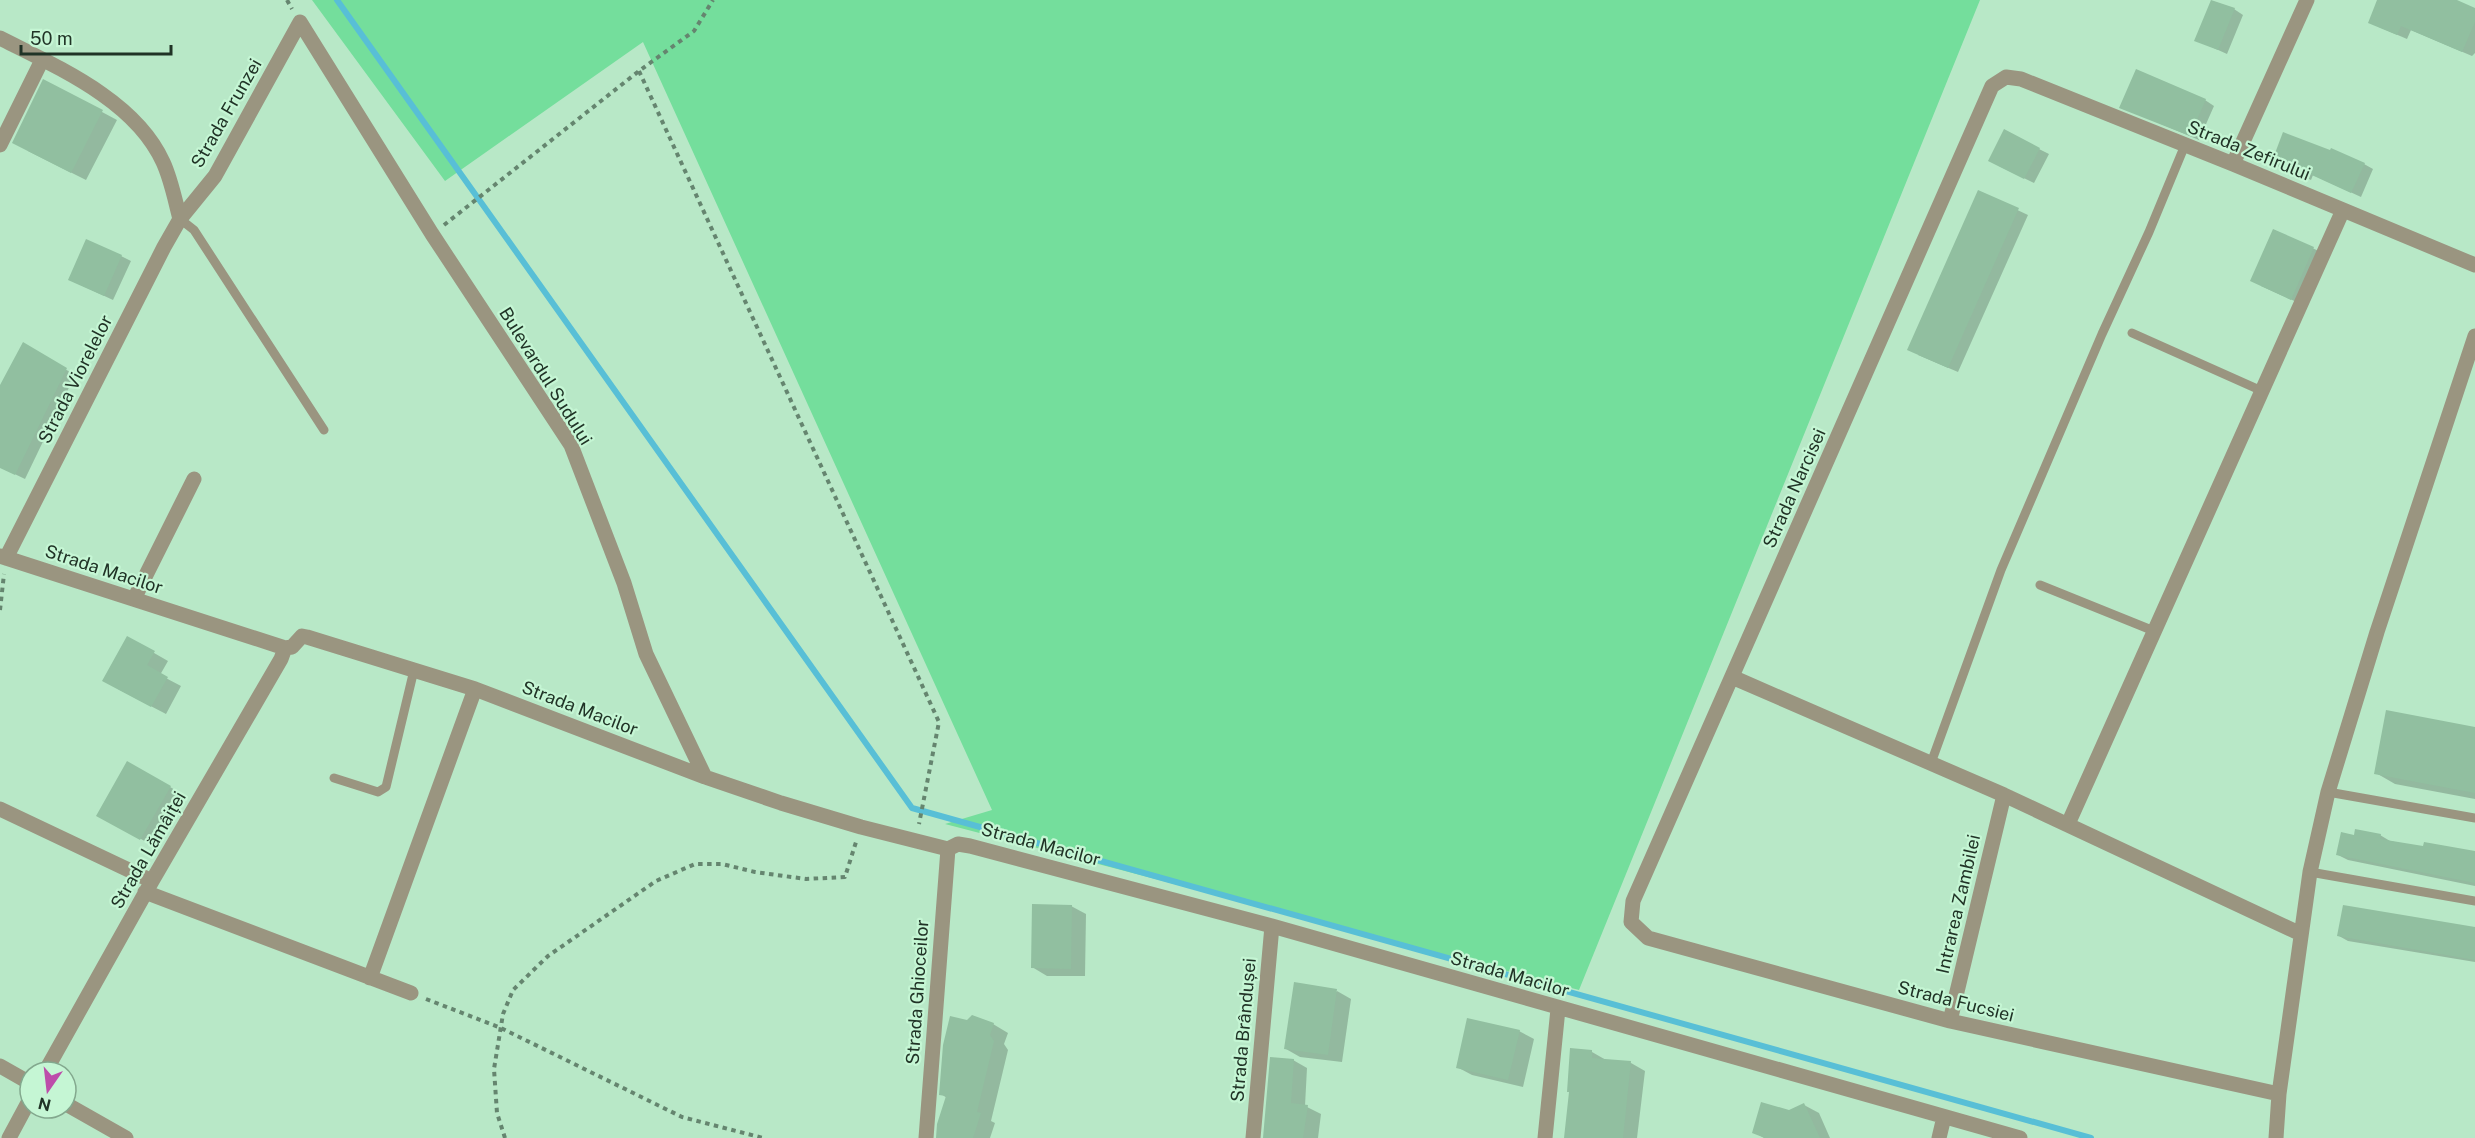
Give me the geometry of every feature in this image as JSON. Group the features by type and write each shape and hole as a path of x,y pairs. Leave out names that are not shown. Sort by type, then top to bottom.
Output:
{"street":[{"path":"2233,164 2307,0"},
{"name":"Strada Frunzei","path":"180,219 215,176 300,22"},
{"name":"Bulevardul Sudului","path":"300,22 432,234 571,445 624,583 645,654 705,777"},
{"path":"0,38 102,94 141,127 163,161 180,219"},
{"path":"0,145 42,60"},
{"name":"Strada Zefirului","path":"2006,77 2021,79 2475,265"},
{"name":"Strada Narcisei","path":"1631,922 1634,901 1982,103 1992,86 2006,77"},
{"path":"2068,824 2343,210"},
{"name":"Strada Viorelelor","path":"3,557 180,219"},
{"path":"2276,1138 2279,1095 2310,872 2328,792 2377,632 2475,336"},
{"path":"134,599 194,479"},
{"name":"Strada Macilor","path":"3,557 285,648 292,647 302,636 308,637 475,689 705,777 861,827 948,849 958,844 970,846 1272,926 1558,1009 2020,1138"},
{"name":"Strada Lămâiței","path":"52,1060 148,886 281,659 285,648"},
{"path":"1732,677 2004,795 2301,934"},
{"path":"370,978 475,689"},
{"name":"Intrarea Zambilei","path":"1950,1021 2004,795"},
{"path":"0,809 148,886 411,993"},
{"name":"Strada Ghioceilor","path":"926,1138 948,849"},
{"name":"Strada Fucsiei","path":"1631,922 1648,938 1950,1021 2279,1095"},
{"name":"Strada Brândușei","path":"1253,1138 1272,926"},
{"path":"1545,1138 1558,1009"},
{"path":"0,1066 18,1076"},
{"path":"78,1111 126,1138"},
{"path":"1939,1138 1944,1117"},
{"path":"9,1138 19,1120"}],"lane":[{"path":"1931,764 2001,570 2185,145"},
{"path":"180,219 194,230 324,430"},
{"path":"2132,333 2262,391"},
{"path":"2040,585 2154,631"},
{"path":"334,778 378,792 386,787 414,670"},
{"path":"2328,792 2475,818"},
{"path":"2310,872 2475,901"}],"path":[{"path":"432,234 639,71 694,31 713,0"},
{"path":"639,71 939,722 920,820"},
{"path":"0,610 3,557"},
{"path":"505,1138 498,1113 494,1069 503,1014 513,990 548,956 656,881 695,864 722,864 754,872 806,879 845,877 861,827"},
{"path":"411,993 501,1028 682,1117 763,1138"}],"green space":[{"path":"312,0 1980,0 1579,990 945,824 992,810 643,42 445,181"}],"building":[{"path":"2211,0 2235,8 2218,50 2194,41"},
{"path":"2377,0 2457,0 2475,8 2475,22 2462,52 2401,26 2397,35 2368,23"},
{"path":"2136,69 2206,99 2190,136 2119,108"},
{"path":"43,79 103,110 71,173 12,143"},
{"path":"2004,129 2040,148 2024,179 1988,161"},
{"path":"2283,132 2330,150 2331,148 2365,163 2351,193 2303,171 2302,175 2271,164"},
{"path":"1978,190 2019,208 1948,368 1907,350"},
{"path":"2273,229 2314,247 2291,300 2250,281"},
{"path":"86,239 122,255 104,296 68,280"},
{"path":"23,342 67,368 15,475 0,468 0,385"},
{"path":"127,636 155,651 147,665 168,677 151,707 102,681"},
{"path":"2386,710 2475,727 2475,793 2374,774"},
{"path":"127,761 171,786 140,840 96,816"},
{"path":"2355,829 2381,834 2380,839 2423,846 2424,842 2475,851 2475,883 2336,855 2341,832 2354,835"},
{"path":"1032,904 1072,905 1071,969 1031,968"},
{"path":"2343,905 2475,927 2475,960 2337,936"},
{"path":"1294,982 1337,989 1328,1055 1284,1049"},
{"path":"972,1015 994,1023 990,1035 994,1041 977,1112 981,1113 973,1138 936,1138 937,1124 946,1096 939,1095 943,1045 950,1016 967,1020"},
{"path":"1467,1018 1520,1030 1508,1080 1456,1068"},
{"path":"1570,1048 1592,1050 1592,1058 1631,1061 1623,1138 1564,1138 1569,1092 1567,1092"},
{"path":"1270,1057 1294,1059 1291,1103 1308,1105 1303,1138 1263,1138"},
{"path":"1761,1102 1789,1110 1804,1103 1820,1138 1765,1138 1752,1133"}],"waterway":[{"path":"337,0 912,808 2091,1138"}]}
